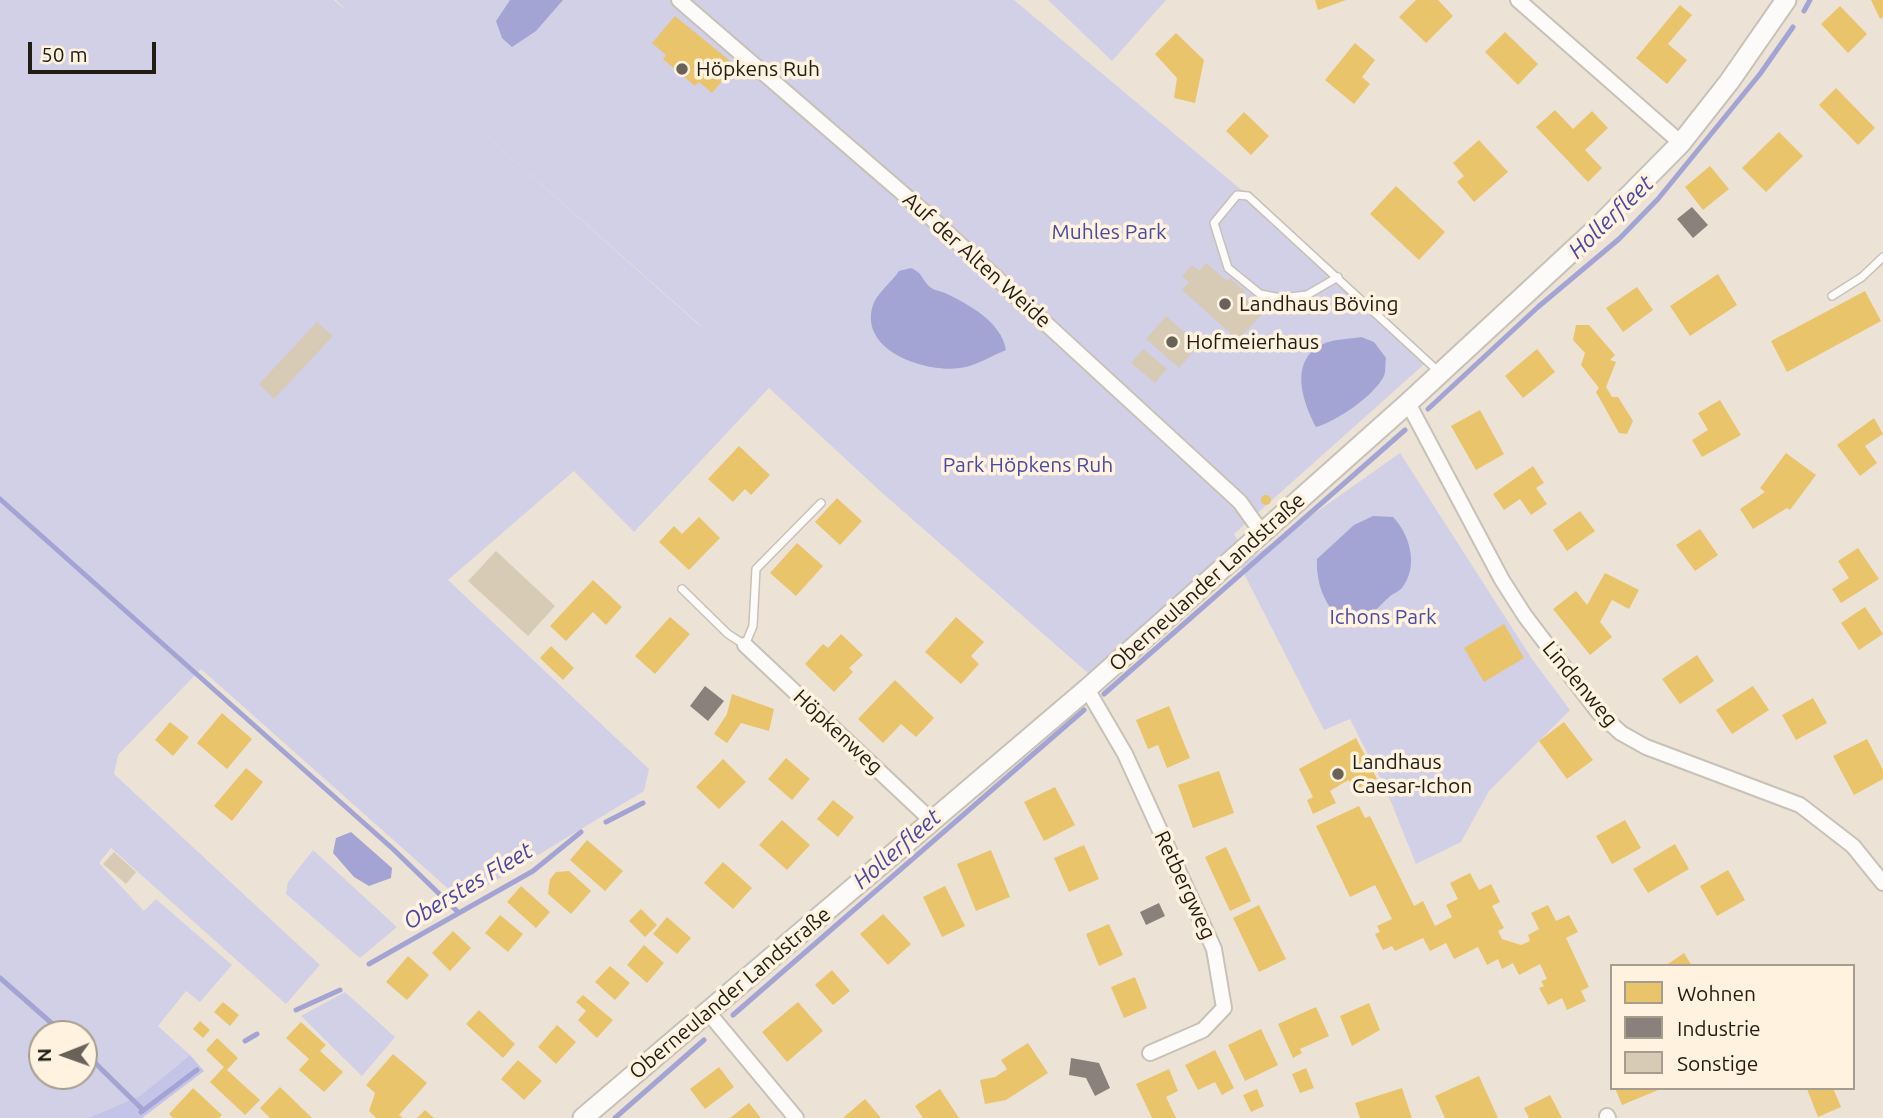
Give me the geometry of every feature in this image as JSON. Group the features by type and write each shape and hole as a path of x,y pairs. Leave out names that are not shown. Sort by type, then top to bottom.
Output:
{"street":[{"name":"Auf der Alten Weide","path":"678,0 929,216 1240,502 1262,533"},
{"path":"1518,0 1681,143"},
{"name":"Oberneulander Landstraße","path":"583,1118 1087,689 1408,403 1637,190 1681,143 1729,82 1786,0"},
{"name":"Lindenweg","path":"1408,403 1514,598 1600,713 1621,733 1646,747 1801,805 1853,846 1883,883"},
{"name":"Höpkenweg","path":"745,645 931,820"},
{"name":"Retbergweg","path":"1087,689 1125,754 1214,949 1224,1008 1203,1030 1150,1053"},
{"path":"707,1011 796,1118"}],"lane":[{"path":"1338,277 1307,295 1282,298 1260,294 1228,268 1214,223 1237,195 1248,196 1338,277 1440,373"},
{"path":"1832,296 1862,277 1883,257"},
{"path":"682,589 728,634 745,645 753,626 756,569 821,503"}],"green space":[{"path":"0,0 334,0 347,11 336,0 1014,0 1305,243 1430,359 1234,534 1238,541 1089,674 880,491 769,388 634,532 574,471 448,580 649,769 644,791 462,901 201,669 118,755 114,774 320,965 286,1004 111,848 99,863 144,911 156,899 232,965 200,1002 186,991 158,1026 190,1055 140,1096 88,1118 0,1118","holes":["443,97 700,325 699,325"]},
{"path":"1048,0 1166,0 1112,61"},
{"name":"Ichons Park","path":"1400,453 1532,659 1570,710 1489,791 1461,842 1416,864 1387,792 1350,719 1324,730 1240,566"},
{"path":"313,850 397,927 360,958 286,894 288,882"},
{"path":"345,992 395,1037 362,1076 301,1016"}],"shaded area":[{"path":"510,0 563,0 536,31 512,47 502,38 496,21"},
{"path":"911,268 918,272 931,288 955,298 983,316 998,331 1006,350 972,365 946,369 930,367 898,356 885,346 875,335 871,321 873,305 899,271"},
{"path":"1361,337 1374,342 1386,358 1384,376 1372,392 1354,407 1316,427 1303,394 1302,371 1305,361 1312,351 1323,344"},
{"path":"1373,516 1393,517 1399,524 1408,542 1410,570 1402,588 1369,617 1342,623 1323,594 1317,559 1354,525"},
{"path":"351,832 392,868 391,878 369,886 354,877 333,853 336,838"},
{"path":"190,1055 204,1071 142,1118 88,1118 140,1096"}],"building: Wohnen":[{"path":"1315,0 1346,0 1318,10"},
{"path":"1416,0 1438,0 1453,16 1426,43 1399,17"},
{"path":"1871,0 1883,0 1883,17 1880,19"},
{"path":"1680,5 1692,15 1668,44 1687,60 1667,84 1636,58"},
{"path":"1840,6 1867,34 1848,53 1821,24"},
{"path":"675,16 735,65 712,93 699,82 695,86 663,59 666,55 652,43"},
{"path":"1505,32 1538,64 1518,85 1485,52"},
{"path":"1176,33 1204,60 1195,103 1174,98 1177,78 1155,54"},
{"path":"1355,43 1375,60 1362,77 1370,84 1354,104 1325,80"},
{"path":"1836,88 1875,128 1858,145 1819,105"},
{"path":"1555,110 1573,129 1592,111 1608,128 1585,150 1602,168 1588,182 1536,127"},
{"path":"1244,112 1269,136 1251,155 1226,131"},
{"path":"1779,132 1803,156 1766,192 1742,168"},
{"path":"1479,140 1508,172 1474,202 1457,182 1464,176 1453,163"},
{"path":"1710,166 1729,189 1703,210 1685,187"},
{"path":"1396,186 1445,232 1419,260 1370,214"},
{"path":"1718,274 1737,305 1690,336 1670,306"},
{"path":"1637,287 1653,310 1623,332 1606,308"},
{"path":"1865,291 1881,321 1787,372 1771,341"},
{"path":"1576,325 1589,325 1615,355 1610,360 1616,362 1606,387 1612,397 1618,397 1633,421 1627,434 1619,433 1596,392 1599,388 1581,365 1585,353 1573,340"},
{"path":"1537,349 1555,372 1523,398 1505,376"},
{"path":"1720,400 1741,435 1702,457 1692,440 1708,430 1698,413"},
{"path":"1480,410 1504,454 1476,470 1451,426"},
{"path":"1874,418 1883,434 1865,446 1877,463 1860,476 1837,445"},
{"path":"739,446 770,475 751,495 745,489 733,502 708,479"},
{"path":"1786,453 1816,475 1790,510 1787,508 1753,529 1740,509 1765,492 1760,488"},
{"path":"1533,466 1544,483 1536,488 1547,504 1531,515 1520,499 1504,510 1493,494"},
{"path":"1266,495 1270,496 1270,504 1266,505 1262,504 1261,500 1262,496"},
{"path":"837,498 862,521 840,545 815,522"},
{"path":"1580,511 1595,531 1567,551 1553,530"},
{"path":"699,517 720,538 689,570 659,542 674,526 682,534"},
{"path":"1700,529 1718,555 1695,571 1676,545"},
{"path":"797,543 823,566 796,596 770,573"},
{"path":"1858,548 1879,579 1841,603 1832,589 1849,578 1838,561"},
{"path":"1605,573 1639,590 1629,609 1612,600 1600,622 1612,637 1590,655 1553,609 1576,591 1587,605"},
{"path":"593,580 622,607 606,625 593,612 566,641 550,626"},
{"path":"1865,607 1883,634 1859,650 1841,623"},
{"path":"670,617 690,634 655,674 635,656"},
{"path":"956,617 984,642 971,656 979,664 961,684 925,652"},
{"path":"1504,624 1524,658 1484,682 1464,648"},
{"path":"841,634 863,655 849,668 853,672 834,692 805,664 823,644 828,648"},
{"path":"551,646 574,668 563,680 540,658"},
{"path":"1697,655 1714,681 1680,704 1662,679"},
{"path":"895,680 934,718 916,737 901,724 883,743 858,719"},
{"path":"1753,686 1769,710 1732,734 1716,710"},
{"path":"732,694 774,709 769,731 741,723 727,743 714,734 727,714"},
{"path":"1813,698 1827,723 1796,740 1782,715"},
{"path":"1169,706 1190,758 1167,768 1158,745 1148,749 1136,720"},
{"path":"222,713 252,739 227,769 197,743"},
{"path":"170,722 189,737 173,756 155,740"},
{"path":"1564,722 1593,760 1567,779 1539,741"},
{"name":"Landhaus Caesar-Ichon","path":"1356,738 1377,779 1354,790 1349,780 1343,783 1330,791 1336,803 1313,814 1307,800 1313,797 1299,769"},
{"path":"1867,739 1883,770 1883,779 1854,795 1833,756"},
{"path":"786,758 810,779 792,800 768,779"},
{"path":"723,759 746,782 719,809 696,787"},
{"path":"246,768 263,782 232,821 214,806"},
{"path":"1219,771 1234,813 1193,828 1178,785"},
{"path":"1055,787 1075,825 1044,841 1024,802"},
{"path":"833,800 854,817 838,837 817,819"},
{"path":"1359,806 1365,818 1370,816 1414,906 1423,901 1435,926 1452,917 1446,905 1458,899 1450,883 1470,873 1479,890 1491,884 1500,902 1492,906 1504,928 1498,931 1502,939 1521,945 1530,941 1528,935 1539,929 1531,913 1548,905 1556,921 1569,915 1578,932 1566,938 1589,987 1581,991 1586,1001 1567,1010 1562,998 1548,1005 1539,988 1544,986 1541,981 1547,979 1540,964 1519,975 1513,963 1502,969 1498,959 1487,965 1478,947 1454,959 1446,943 1430,951 1423,938 1395,951 1392,946 1383,950 1375,934 1380,932 1377,926 1392,919 1375,885 1350,897 1316,826"},
{"path":"782,820 810,845 787,870 759,845"},
{"path":"1625,820 1641,848 1612,864 1596,836"},
{"path":"587,840 623,871 605,891 570,860"},
{"path":"1675,844 1689,869 1648,893 1633,869"},
{"path":"1084,845 1099,879 1069,892 1054,858"},
{"path":"1226,847 1251,901 1230,911 1205,857"},
{"path":"991,850 1010,897 976,911 957,864"},
{"path":"723,862 752,888 733,909 704,883"},
{"path":"1728,870 1745,900 1717,916 1700,886"},
{"path":"569,871 591,891 571,914 548,894 550,879 556,872"},
{"path":"521,886 550,912 536,928 507,902"},
{"path":"945,886 965,926 942,937 923,897"},
{"path":"1259,905 1286,959 1259,972 1233,918"},
{"path":"641,909 657,925 645,937 629,921"},
{"path":"883,914 911,944 888,965 860,934"},
{"path":"500,915 523,934 508,952 485,933"},
{"path":"667,917 691,938 677,954 653,934"},
{"path":"1109,924 1123,955 1099,966 1086,934"},
{"path":"453,931 471,948 450,971 432,953"},
{"path":"644,945 664,963 647,983 627,965"},
{"path":"1684,953 1691,964 1668,964"},
{"path":"408,956 429,975 407,1000 386,982"},
{"path":"610,966 630,983 615,1000 595,982"},
{"path":"832,970 850,991 833,1005 815,985"},
{"path":"1135,977 1147,1008 1124,1018 1111,987"},
{"path":"583,995 613,1020 597,1038 578,1020 586,1011 576,1002"},
{"path":"223,1002 239,1015 230,1026 214,1012"},
{"path":"798,1002 823,1031 787,1062 762,1032"},
{"path":"1369,1003 1380,1030 1352,1046 1340,1016"},
{"path":"1316,1007 1329,1036 1300,1049 1302,1053 1293,1058 1278,1024"},
{"path":"479,1010 515,1044 503,1058 466,1024"},
{"path":"200,1021 210,1030 203,1038 193,1029"},
{"path":"301,1022 326,1045 320,1051 343,1072 324,1092 299,1070 309,1059 286,1038"},
{"path":"557,1025 576,1042 556,1064 538,1047"},
{"path":"1261,1029 1278,1065 1245,1081 1228,1045"},
{"path":"217,1038 238,1058 227,1070 260,1100 245,1115 210,1082 224,1067 206,1050"},
{"path":"1028,1043 1048,1073 1006,1100 985,1104 980,1080 995,1077 1007,1069 1001,1060"},
{"path":"1215,1050 1234,1088 1222,1095 1215,1082 1198,1090 1185,1065"},
{"path":"393,1054 427,1083 399,1115 403,1118 376,1118 369,1111 375,1093 366,1085"},
{"path":"518,1060 542,1081 524,1100 501,1079"},
{"path":"719,1067 734,1087 705,1109 690,1089"},
{"path":"1306,1068 1314,1088 1300,1093 1292,1074"},
{"path":"1169,1069 1178,1091 1166,1097 1176,1118 1152,1118 1136,1084"},
{"path":"1479,1076 1498,1118 1445,1118 1435,1096"},
{"path":"280,1087 312,1118 270,1118 260,1108"},
{"path":"193,1088 222,1115 219,1118 173,1118 169,1114"},
{"path":"1402,1088 1412,1118 1360,1118 1355,1103"},
{"path":"940,1089 959,1118 923,1118 915,1106"},
{"path":"1257,1089 1264,1106 1251,1112 1243,1095"},
{"path":"1616,1090 1658,1090 1622,1105"},
{"path":"1807,1090 1834,1090 1841,1107 1818,1117"},
{"path":"1550,1095 1562,1118 1529,1118 1524,1108"},
{"path":"865,1099 881,1118 843,1118"},
{"path":"749,1103 761,1118 730,1118"},
{"path":"425,1110 434,1118 417,1118"}],"building: Industrie":[{"path":"1692,207 1708,225 1693,238 1677,219"},
{"path":"705,686 724,701 708,721 690,706"},
{"path":"1159,903 1165,916 1146,925 1140,912"},
{"path":"1071,1058 1099,1063 1110,1088 1095,1096 1086,1078 1069,1075"}],"building: Sonstige":[{"name":"Landhaus Böving","path":"1206,263 1227,281 1230,278 1245,291 1242,295 1263,313 1238,340 1182,290 1189,282 1182,276 1192,265 1199,271"},
{"name":"Hofmeierhaus","path":"1166,316 1199,345 1179,368 1146,339"},
{"path":"317,322 333,336 274,399 259,384"},
{"path":"1143,349 1167,369 1155,383 1131,363"},
{"path":"496,551 555,606 528,636 468,581"},
{"path":"114,852 136,872 126,884 103,864"}],"waterway":[{"name":"Hollerfleet","path":"1804,11 1810,0"},
{"name":"Hollerfleet","path":"1428,409 1538,307 1619,239 1658,199 1760,74 1793,27"},
{"name":"Hollerfleet","path":"1104,694 1405,430"},
{"path":"0,499 393,849 459,913"},
{"name":"Hollerfleet","path":"733,1015 1084,710"},
{"name":"Oberstes Fleet","path":"606,822 643,803"},
{"name":"Oberstes Fleet","path":"369,964 533,871 581,832"},
{"path":"0,978 48,1020"},
{"name":"Oberstes Fleet","path":"296,1010 340,990"},
{"name":"Oberstes Fleet","path":"245,1041 257,1034"},
{"name":"Hollerfleet","path":"615,1118 704,1040"},
{"path":"98,1066 143,1110"},
{"name":"Oberstes Fleet","path":"141,1112 197,1070"}],"place":[{"name":"Höpkens Ruh","path":"682,69"},
{"name":"Landhaus Böving","path":"1225,304"},
{"name":"Hofmeierhaus","path":"1172,342"},
{"name":"Landhaus Caesar-Ichon","path":"1338,774"}],"park label":[{"name":"Muhles Park","path":"1109,232"},
{"name":"Park Höpkens Ruh","path":"1028,465"}]}
